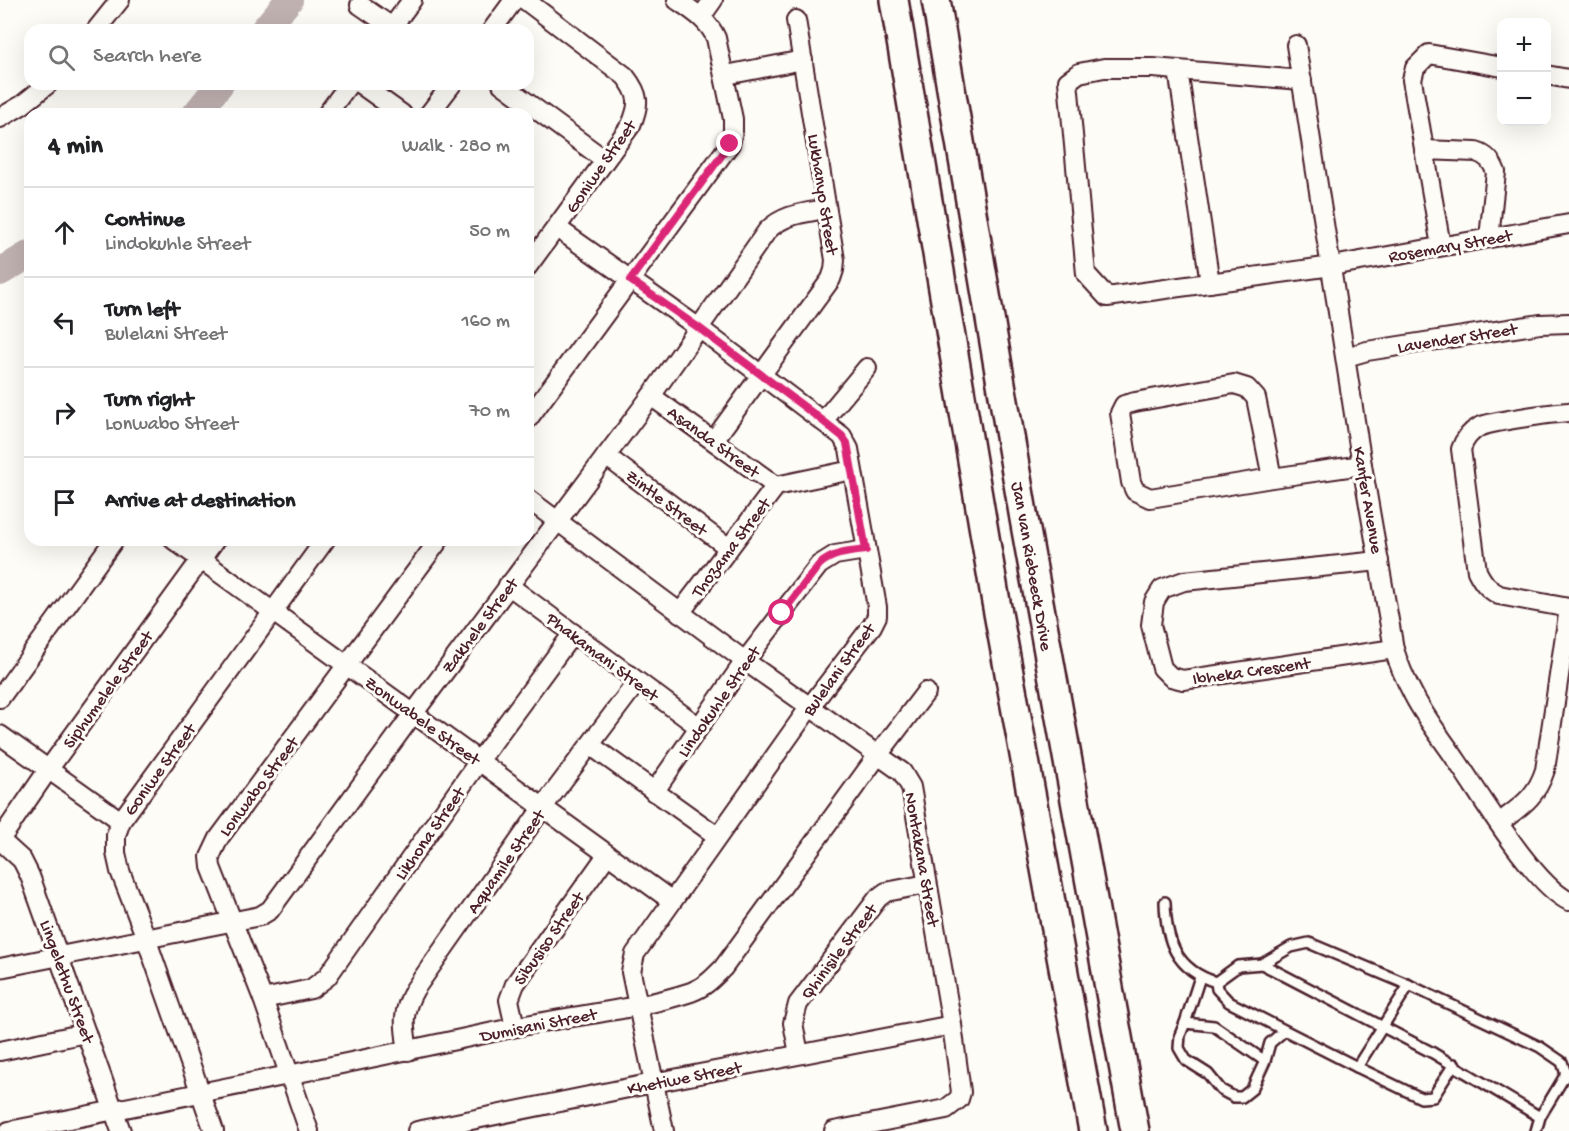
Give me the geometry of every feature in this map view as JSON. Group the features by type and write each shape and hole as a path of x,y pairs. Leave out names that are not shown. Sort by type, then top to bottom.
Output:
{"main road":[{"path":"894,0 996,602 1093,1131"},
{"name":"Jan van Riebeeck Drive","path":"936,0 1024,519 1135,1131"}],"street":[{"path":"101,24 120,0"},
{"path":"394,24 412,0"},
{"path":"496,24 514,0"},
{"name":"Goniwe Street","path":"525,0 626,76 635,89 638,99 637,112 631,125 534,258"},
{"path":"534,411 730,144 734,131 733,118 726,75 716,38 701,17 677,0"},
{"path":"701,17 713,0"},
{"path":"360,5 386,24"},
{"name":"Lukhanyo Street","path":"714,440 831,279 834,270 835,260 796,20"},
{"name":"Kanfer Avenue","path":"1296,45 1362,465 1394,649 1399,666 1415,699 1499,823 1540,877 1552,890 1569,901"},
{"path":"1441,246 1412,81 1415,68 1430,54 1497,66"},
{"path":"726,75 803,60"},
{"name":"Rosemary Street","path":"1178,70 1104,68 1079,74 1068,81 1086,274 1107,297 1332,266 1569,224"},
{"path":"1210,283 1178,70 1302,80"},
{"path":"1551,76 1569,79"},
{"path":"0,118 41,90"},
{"path":"331,108 344,90"},
{"path":"357,90 391,108"},
{"path":"434,108 447,90"},
{"path":"508,90 528,108"},
{"path":"534,113 605,160"},
{"path":"1424,150 1476,152 1492,163 1496,172 1489,238"},
{"name":"Zakhele Street","path":"146,938 260,916 277,902 508,585 651,396 772,225 788,217 826,209"},
{"name":"Bulelani Street","path":"557,228 699,328 842,436 847,443 877,607 877,616 872,626 809,708 635,954 631,972 652,1083 664,1131"},
{"name":"Lavender Street","path":"1346,357 1367,351 1540,324 1569,323"},
{"path":"823,421 867,368"},
{"path":"1272,478 1256,398 1247,388 1234,384 1135,402 1124,405 1120,413 1131,482 1135,491 1150,498 1362,465"},
{"name":"Asanda Street","path":"651,396 776,486"},
{"path":"1499,823 1529,799 1541,782 1545,770 1562,702 1569,608 1499,595 1490,590 1482,581 1477,571 1461,449 1467,436 1480,427 1569,412"},
{"name":"Zintle Street","path":"606,456 729,548"},
{"name":"Thozama Street","path":"680,613 776,486 852,470"},
{"name":"Nontakana Street","path":"534,503 809,708 902,772 911,787 952,1025 961,1092 959,1099 945,1109 834,1131"},
{"path":"0,698 110,546"},
{"name":"Zonwabele Street","path":"183,546 672,901"},
{"name":"Siphumelele Street","path":"0,840 211,546"},
{"name":"Goniwe Street","path":"214,1131 120,871 116,853 116,835 121,821 321,546"},
{"name":"Lonwabo Street","path":"309,1131 262,999 211,867 210,857 219,838 434,546"},
{"name":"Lindokuhle Street","path":"654,792 745,661 819,565 835,555 866,550"},
{"name":"Ibheka Crescent","path":"1379,561 1184,581 1162,589 1154,602 1152,625 1162,668 1172,677 1183,680 1394,649"},
{"name":"Phakamani Street","path":"508,585 699,727"},
{"name":"Likhona Street","path":"262,999 311,988 327,977 479,761 573,633"},
{"name":"Aquamile Street","path":"408,1051 404,1021 408,1001 543,807 637,682"},
{"name":"Dumisani Street","path":"9,1131 408,1051 515,1027 638,1005 692,992 707,984 723,968 926,692"},
{"path":"0,735 121,821"},
{"path":"590,745 717,836"},
{"name":"Lingelethu Street","path":"0,840 26,868 60,956 120,1131"},
{"name":"Sibusiso Street","path":"515,1027 509,1000 515,984 607,855"},
{"name":"Qhinisile Street","path":"799,1054 793,1023 794,1013 811,986 878,898 892,890 927,885"},
{"path":"0,968 146,938"},
{"name":"Khetiwe Street","path":"417,1131 952,1025"},
{"path":"0,1051 86,1033"}],"lane":[{"path":"1165,902 1166,927 1177,953 1187,968 1200,977 1216,982"},
{"path":"1216,982 1238,966 1262,964 1291,947 1309,943 1409,985 1540,1047 1562,1062 1568,1074 1538,1125 1454,1064 1262,964"},
{"path":"1200,977 1180,1035 1179,1048 1186,1060 1208,1074 1221,1090 1234,1097 1242,1097 1252,1089 1265,1061 1270,1043 1284,1031"},
{"path":"1216,982 1217,989 1228,1002 1421,1098 1433,1097 1454,1064"},
{"path":"1357,1067 1409,985"},
{"path":"1185,1023 1214,1026 1265,1061"}],"waterway":[{"path":"269,24 289,0"},
{"path":"201,108 215,90"},
{"path":"0,272 24,258"}],"route":[{"path":"730,144 630,280 699,328 823,421 847,443 866,550 835,555 826,559 782,613"}]}
